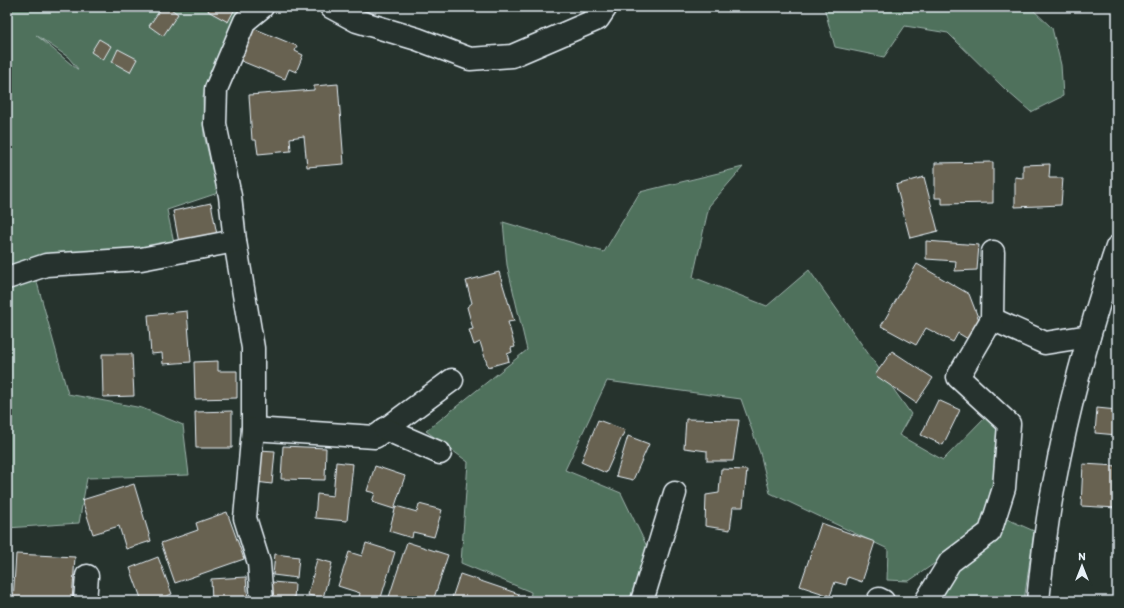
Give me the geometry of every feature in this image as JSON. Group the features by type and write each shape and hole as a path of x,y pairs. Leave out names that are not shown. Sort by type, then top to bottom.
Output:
{"street":[{"path":"262,7 245,21 216,89 215,124 230,196 253,348 253,429 245,518 259,564 262,601"},
{"path":"332,7 357,21 417,39 470,59 512,56 598,19 606,7"},
{"path":"7,278 46,265 141,259 236,240"},
{"path":"1038,601 1053,485 1072,395 1098,303 1117,247"},
{"path":"926,601 950,562 990,532 1004,488 1009,424 958,378 992,319 993,252"},
{"path":"992,319 1045,343 1089,336"},
{"path":"253,429 375,437 452,380"},
{"path":"385,429 440,453"},
{"path":"642,601 675,493"},
{"path":"85,601 87,576"}],"green space":[{"path":"7,7 247,7 208,82 203,97 204,135 218,193 167,210 175,248 139,252 137,247 33,268 68,394 142,408 183,425 189,475 87,478 79,523 7,528","holes":["36,35 68,57 78,69"]},
{"path":"824,7 1030,7 1052,28 1061,65 1063,96 1031,112 1008,92 948,33 905,26 884,57 835,47"},
{"path":"743,167 709,206 693,277 767,306 809,270 911,414 899,435 943,460 987,415 1008,432 980,532 909,581 887,580 888,549 770,493 760,453 741,399 607,381 565,470 621,493 652,557 644,601 530,601 531,592 461,563 468,462 426,431 527,350 507,265 503,222 604,252 640,192"},
{"path":"1007,519 1034,531 1024,601 937,601 950,562"}],"building":[{"path":"162,7 168,7 178,14 163,36 149,26"},
{"path":"210,7 236,7 228,22 208,11"},
{"path":"253,28 297,46 295,51 303,55 296,72 289,69 285,79 239,60"},
{"path":"99,39 111,46 103,60 91,52"},
{"path":"118,49 137,59 130,72 112,62"},
{"path":"338,84 344,164 307,167 304,136 290,138 291,151 258,154 256,140 252,140 249,95 314,90 314,86"},
{"path":"993,162 993,203 942,204 942,198 935,198 935,163"},
{"path":"1050,164 1049,178 1063,178 1061,205 1015,207 1015,177 1023,178 1023,165"},
{"path":"924,177 938,231 910,238 896,185"},
{"path":"211,203 217,235 179,243 173,211"},
{"path":"926,241 979,245 977,270 955,271 956,261 926,259"},
{"path":"917,264 969,294 979,320 968,339 958,333 953,342 926,328 916,345 881,326"},
{"path":"499,272 514,321 508,322 515,347 511,348 512,352 507,354 509,361 488,367 480,342 474,345 469,330 473,329 467,307 472,303 466,281"},
{"path":"187,311 191,362 163,364 162,353 151,354 148,315"},
{"path":"892,351 933,378 916,403 875,375"},
{"path":"102,354 132,354 134,396 103,397"},
{"path":"218,361 218,371 237,371 237,398 195,399 194,362"},
{"path":"938,400 960,410 943,445 921,435"},
{"path":"1097,408 1117,410 1117,435 1095,433"},
{"path":"232,411 232,448 196,448 195,412"},
{"path":"686,419 739,420 733,461 707,461 707,451 684,448"},
{"path":"598,420 625,430 606,473 581,462"},
{"path":"628,436 649,444 633,480 616,476"},
{"path":"283,446 326,448 325,480 281,479"},
{"path":"259,450 275,451 272,484 256,482"},
{"path":"336,462 353,464 347,521 315,518 317,494 333,496"},
{"path":"1083,464 1117,466 1117,508 1081,506"},
{"path":"375,466 405,476 394,509 372,502 375,493 367,491"},
{"path":"721,469 747,470 743,507 733,507 730,530 705,526 706,495 719,493"},
{"path":"134,484 151,541 126,549 119,526 93,534 82,500"},
{"path":"419,504 442,510 434,537 413,532 412,538 389,531 396,506 417,512"},
{"path":"227,512 244,559 175,583 161,543 198,530 196,523"},
{"path":"821,523 875,542 862,582 848,577 846,585 835,582 830,596 800,586"},
{"path":"407,542 448,555 434,598 426,595 424,601 402,601 389,597"},
{"path":"366,543 395,552 380,601 358,601 360,593 338,586 349,552 362,556"},
{"path":"16,554 75,557 72,601 13,601"},
{"path":"275,554 299,557 297,578 273,575"},
{"path":"158,557 172,594 153,601 142,601 130,568"},
{"path":"317,559 332,563 323,598 308,595"},
{"path":"460,574 519,594 517,601 451,601"},
{"path":"246,577 248,601 212,601 211,579"},
{"path":"272,582 295,584 294,601 271,601"}]}
